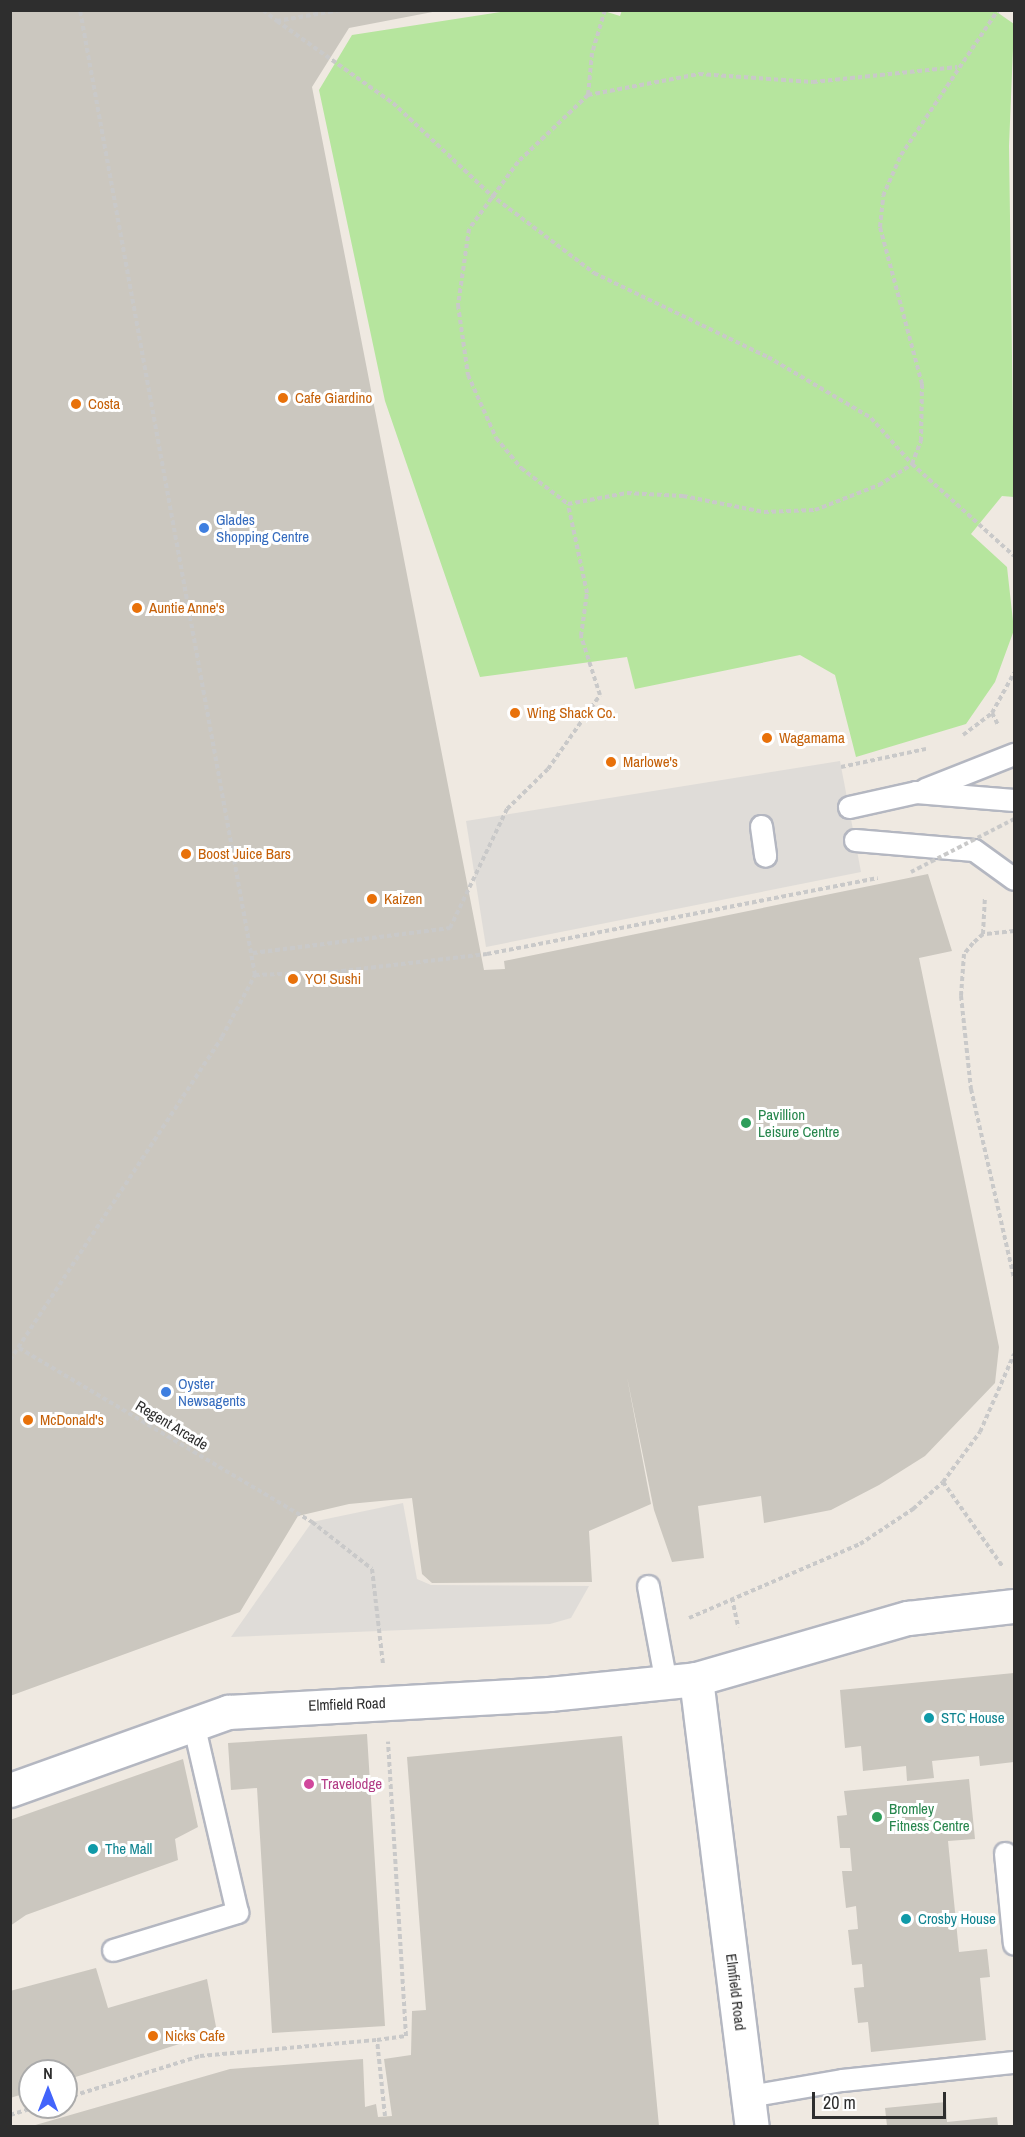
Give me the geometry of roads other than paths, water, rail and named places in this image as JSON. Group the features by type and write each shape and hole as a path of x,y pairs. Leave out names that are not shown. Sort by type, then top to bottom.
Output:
{"street":[{"name":"Elmfield Road","path":"10,1790 228,1712 283,1706 681,1681 1012,1590"},
{"name":"Elmfield Road","path":"681,1681 751,2111"}],"lane":[{"path":"849,807 916,792 1014,754"},
{"path":"916,792 1014,800"},
{"path":"761,826 765,856"},
{"path":"855,840 974,850 1014,879"},
{"path":"648,1586 681,1681"},
{"path":"113,1950 237,1912 193,1723"},
{"path":"1005,1853 1014,1944"},
{"path":"751,2111 842,2080 1014,2062"}],"place":[{"name":"Cafe Giardino","path":"283,398"},
{"name":"Costa","path":"76,404"},
{"name":"Glades Shopping Centre","path":"204,528"},
{"name":"Auntie Anne's","path":"137,608"},
{"name":"Wing Shack Co.","path":"515,713"},
{"name":"Wagamama","path":"767,738"},
{"name":"Marlowe's","path":"611,762"},
{"name":"Boost Juice Bars","path":"186,854"},
{"name":"Kaizen","path":"372,899"},
{"name":"YO! Sushi","path":"293,979"},
{"name":"Pavillion Leisure Centre","path":"746,1123"},
{"name":"Oyster Newsagents","path":"166,1392"},
{"name":"McDonald's","path":"28,1420"},
{"name":"STC House","path":"929,1718"},
{"name":"Travelodge","path":"309,1784"},
{"name":"Bromley Fitness Centre","path":"877,1817"},
{"name":"The Mall","path":"93,1849"},
{"name":"Crosby House","path":"906,1919"},
{"name":"Nicks Cafe","path":"153,2036"}]}
